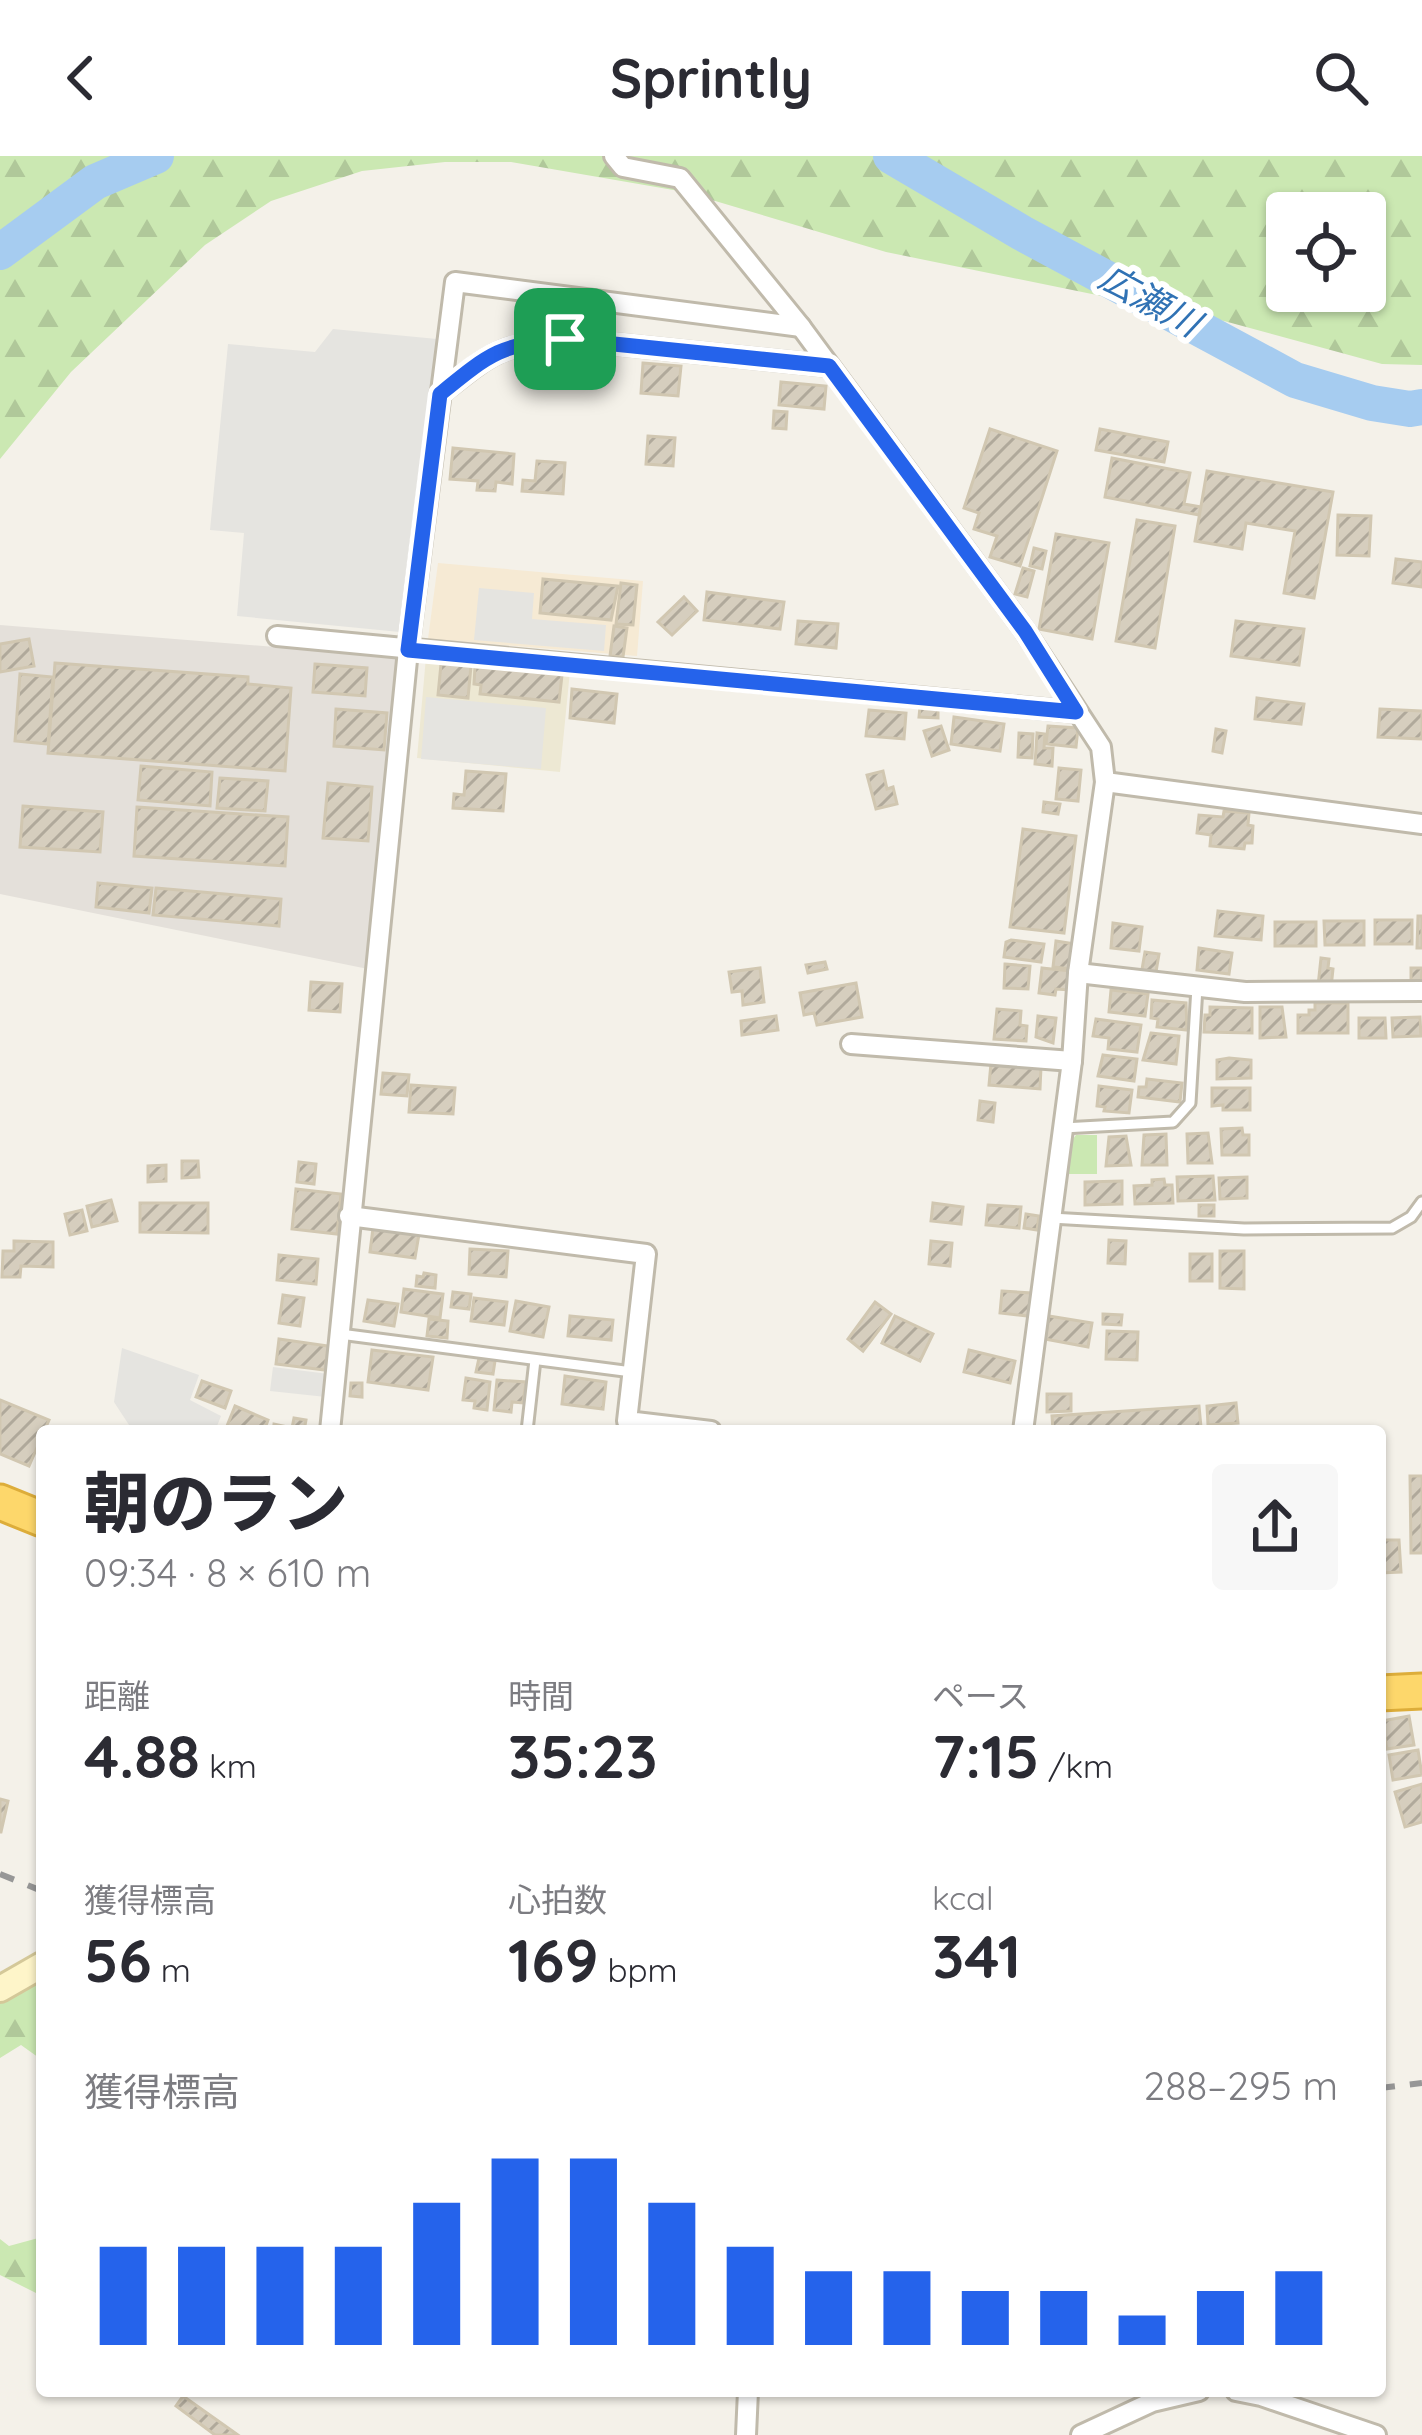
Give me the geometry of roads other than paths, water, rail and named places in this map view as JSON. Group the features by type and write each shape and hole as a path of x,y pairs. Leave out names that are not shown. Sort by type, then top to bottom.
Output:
{"highway":[{"path":"0,1502 36,1517"},
{"path":"1386,1693 1422,1691"}],"street":[{"path":"614,156 623,167 680,178 801,327 1025,631 1101,747 1105,782 1024,1425"},
{"path":"330,1425 408,650 455,282 801,327"},
{"path":"440,394 495,351 530,341 565,339 829,366"},
{"path":"277,636 1076,712"},
{"path":"1105,782 1422,824"},
{"path":"1078,974 1246,992 1422,991"},
{"path":"850,1044 1072,1061"},
{"path":"350,1216 646,1254 627,1421 661,1425"},
{"path":"0,1989 36,1968"},
{"path":"746,2435 748,2397"},
{"path":"1081,2435 1173,2397"},
{"path":"1264,2397 1376,2435"}],"lane":[{"path":"1063,1127 1173,1122 1190,1103 1197,987"},
{"path":"1051,1218 1244,1229 1392,1228 1411,1217 1422,1202"},
{"path":"338,1334 632,1372"},
{"path":"528,1425 536,1360"}],"waterway":[{"name":"広瀬川","path":"0,252 95,182 156,156"},
{"name":"広瀬川","path":"891,156 1022,233 1295,380 1372,403 1422,407"}],"railway":[{"path":"0,1874 36,1889"},
{"path":"1386,2087 1422,2083"}]}
